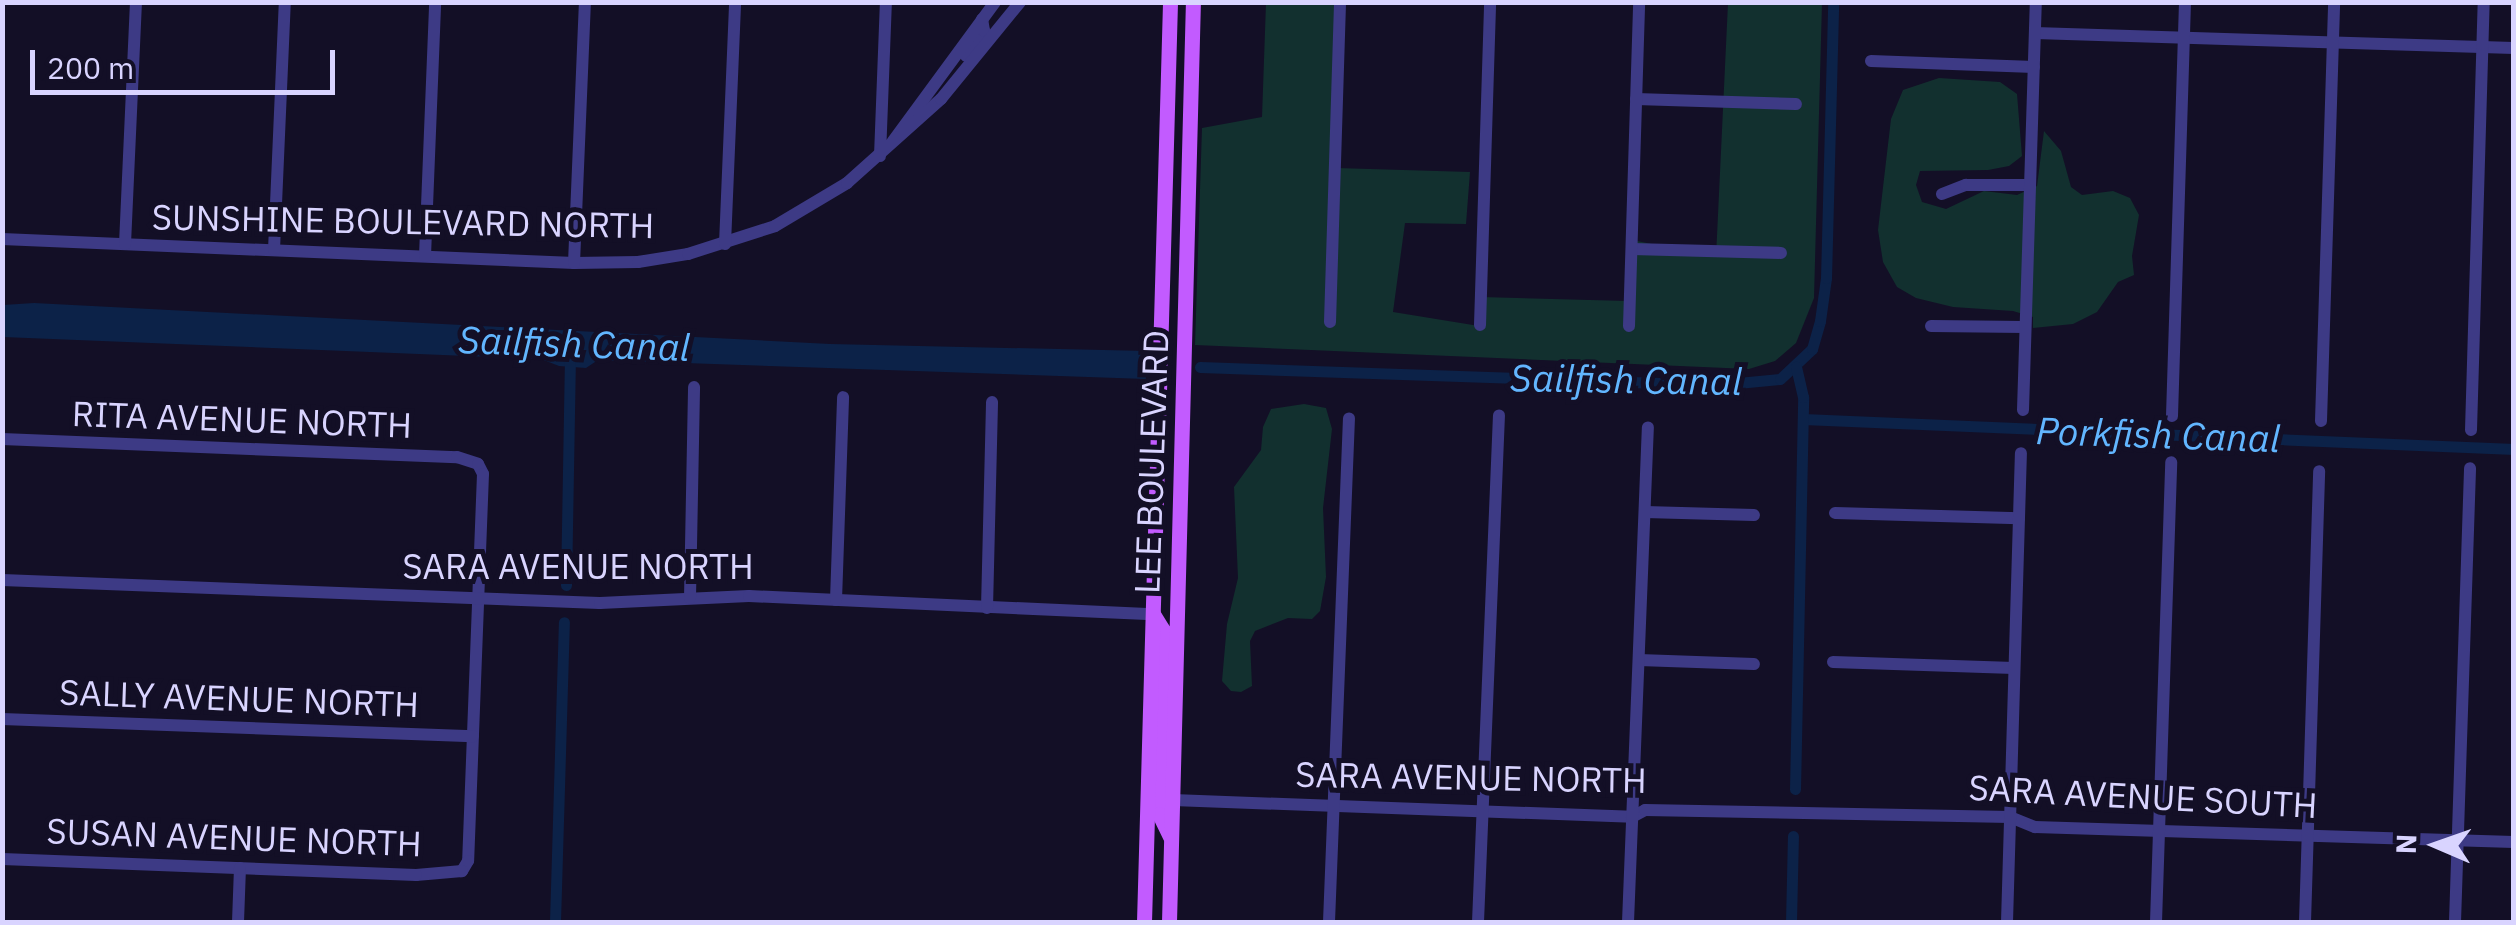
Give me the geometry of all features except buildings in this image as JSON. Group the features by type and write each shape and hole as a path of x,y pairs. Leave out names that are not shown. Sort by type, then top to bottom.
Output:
{"main road":[{"name":"LEE BOULEVARD","path":"1144,922 1170,2"},
{"name":"LEE BOULEVARD","path":"1169,922 1193,2"},
{"path":"1152,614 1161,622 1164,642 1159,814 1171,841"}],"street":[{"path":"126,244 136,2"},
{"path":"274,250 284,2"},
{"path":"425,256 435,2"},
{"path":"574,263 585,2"},
{"path":"725,244 734,2"},
{"path":"880,156 886,2"},
{"name":"SUNSHINE BOULEVARD NORTH","path":"891,145 900,126 995,2"},
{"name":"SUNSHINE BOULEVARD NORTH","path":"2,239 574,263 663,259 725,244 803,212 880,156 941,98 1020,2"},
{"path":"1330,322 1340,2"},
{"path":"1480,324 1490,2"},
{"path":"1629,326 1639,2"},
{"path":"2023,410 2036,2"},
{"path":"2172,416 2185,2"},
{"path":"2321,421 2334,2"},
{"path":"2471,430 2484,2"},
{"path":"941,98 946,83 984,31 982,19 1007,18"},
{"path":"2035,33 2514,48"},
{"path":"1871,62 2034,67"},
{"path":"1636,99 1796,104"},
{"path":"1942,194 1966,185 2030,184"},
{"path":"1632,249 1781,254"},
{"path":"1931,326 2025,328"},
{"path":"690,598 694,387"},
{"path":"836,600 844,396"},
{"path":"987,608 992,402"},
{"path":"1478,922 1499,415"},
{"path":"1329,922 1349,418"},
{"path":"1628,922 1648,427"},
{"name":"RITA AVENUE NORTH","path":"2,439 457,457 478,464 483,474 478,598"},
{"path":"2007,922 2022,454"},
{"path":"2156,922 2171,462"},
{"path":"2455,922 2470,468"},
{"path":"2305,922 2320,472"},
{"path":"1645,512 1754,514"},
{"path":"1835,513 2020,518"},
{"name":"SARA AVENUE NORTH","path":"2,580 600,603 690,598 836,600 1152,614"},
{"path":"473,736 478,598"},
{"path":"1639,660 1754,664"},
{"path":"1832,662 2014,668"},
{"name":"SALLY AVENUE NORTH","path":"2,719 473,736"},
{"name":"SUSAN AVENUE NORTH","path":"2,859 434,875 462,871 468,860 473,736"},
{"name":"SARA AVENUE NORTH","path":"1173,800 1632,818 1645,810 1769,814"},
{"name":"SARA AVENUE SOUTH","path":"1769,814 2010,817 2036,827 2514,842"},
{"path":"238,922 240,868"}],"green space":[{"path":"1266,3 1339,3 1336,168 1470,172 1466,224 1405,223 1393,312 1479,326 1481,297 1627,301 1637,241 1716,257 1728,3 1822,3 1814,298 1796,343 1775,361 1749,369 1195,345 1202,128 1262,117"},
{"path":"1939,78 2000,82 2017,94 2022,156 2009,166 1988,170 1920,171 1916,185 1922,202 1946,209 1984,191 2017,195 2037,186 2044,131 2061,151 2071,187 2082,195 2113,191 2130,198 2139,215 2132,256 2134,275 2118,282 2097,312 2073,324 2033,328 2033,317 2013,311 1953,307 1916,298 1897,287 1883,262 1878,230 1891,119 1903,90"},
{"path":"1304,404 1326,408 1332,429 1323,508 1326,577 1320,611 1312,619 1288,618 1255,631 1250,641 1252,686 1241,692 1231,691 1222,681 1227,624 1238,578 1234,487 1261,450 1263,427 1271,409"}],"water":[{"path":"34,303 830,344 1147,351 1146,379 598,360 586,368 559,366 541,359 3,337 3,305"}],"waterway":[{"name":"Sailfish Canal","path":"1200,367 1717,385 1780,379 1812,349 1820,321 1826,278 1833,2"},
{"path":"566,585 570,353"},
{"path":"1795,789 1803,397 1796,367"},
{"name":"Porkfish Canal","path":"1803,419 2514,449"},
{"path":"555,922 564,622"},
{"path":"1791,922 1793,836"}]}
